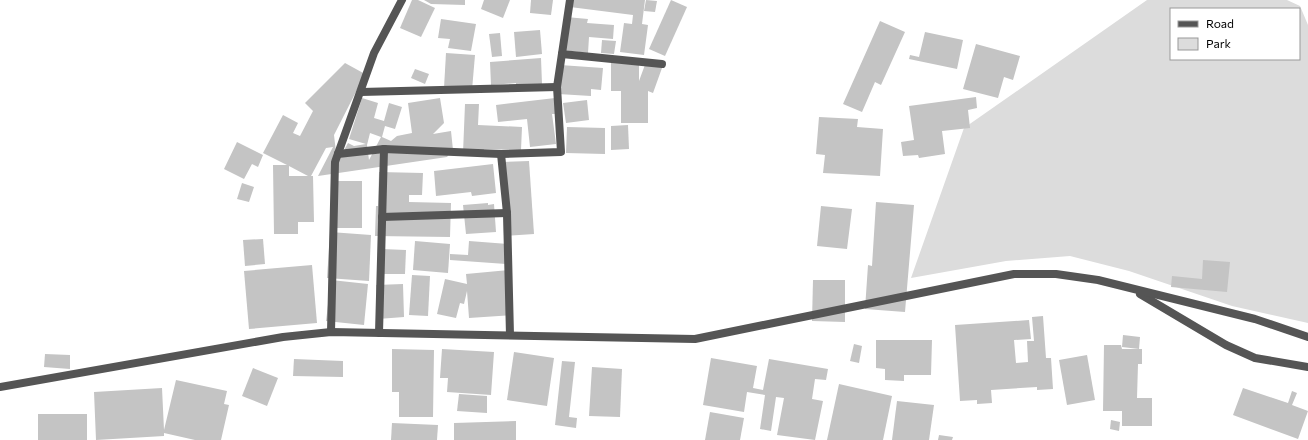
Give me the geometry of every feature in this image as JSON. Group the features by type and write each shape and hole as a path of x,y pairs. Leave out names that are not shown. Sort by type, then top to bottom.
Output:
{"street":[{"path":"331,332 335,162 374,53 402,0"},
{"path":"338,154 384,149 501,154 561,152 557,87 570,0"},
{"path":"562,54 662,64"},
{"path":"361,92 557,87"},
{"path":"379,333 384,149"},
{"path":"501,154 507,214 510,335"},
{"path":"382,217 507,214"},
{"path":"0,387 283,337 331,332 695,339 1014,274 1077,276 1129,287 1191,305 1255,319 1308,337"},
{"path":"1129,287 1226,346 1255,358 1308,367"}],"green space":[{"path":"1147,0 1287,0 1300,6 1308,25 1308,323 1232,306 1129,271 1070,256 1006,261 911,278 964,128"}],"building":[{"path":"412,0 418,0 435,8 421,37 400,28"},
{"path":"424,0 465,0 465,5 431,4"},
{"path":"484,0 510,0 503,18 481,9"},
{"path":"531,0 553,0 551,15 530,13"},
{"path":"571,0 645,0 642,24 648,25 644,55 620,52 624,23 632,24 633,15 570,7"},
{"path":"646,0 657,1 655,12 644,11"},
{"path":"671,0 687,7 665,56 649,49"},
{"path":"566,17 588,19 587,23 614,25 613,39 589,37 588,53 563,50"},
{"path":"441,19 476,24 471,51 448,48 450,39 438,38"},
{"path":"880,21 905,32 881,85 875,82 862,112 843,104"},
{"path":"540,30 542,54 516,57 514,32"},
{"path":"925,32 963,40 957,69 909,59 910,55 919,57"},
{"path":"500,33 502,56 492,57 489,34"},
{"path":"602,40 616,41 614,54 601,53"},
{"path":"976,44 1020,56 1013,80 1004,77 998,98 963,89"},
{"path":"446,53 475,55 472,90 444,88"},
{"path":"541,58 542,84 516,86 516,83 491,85 490,62"},
{"path":"639,62 639,81 646,62 662,68 653,93 648,91 648,123 621,123 621,91 611,91 611,63"},
{"path":"345,63 365,74 334,135 336,152 331,162 338,161 348,143 354,146 366,144 349,139 362,98 378,103 374,118 384,121 389,103 402,107 395,129 385,126 382,137 391,141 397,136 412,133 408,103 440,98 444,123 433,134 451,131 453,150 447,157 318,176 333,147 326,148 311,176 313,176 314,222 298,222 298,234 274,234 273,165 287,165 263,153 283,115 298,123 293,133 300,136 313,111 305,103","holes":["370,133 381,137 369,160 367,145","289,166 308,176 289,176"]},
{"path":"560,65 603,68 601,90 591,89 591,96 558,94"},
{"path":"415,69 429,74 425,84 411,78"},
{"path":"976,97 977,108 968,110 970,128 942,131 945,154 919,158 918,155 903,156 901,142 914,140 909,106"},
{"path":"555,98 557,114 552,114 556,144 530,147 527,119 498,122 496,105"},
{"path":"587,100 589,120 566,123 563,103"},
{"path":"465,104 479,104 478,125 522,127 521,150 484,149 483,153 463,153"},
{"path":"819,117 858,119 857,127 883,129 880,176 823,173 825,155 816,154"},
{"path":"628,125 629,149 611,150 611,126"},
{"path":"567,127 605,128 605,154 566,153"},
{"path":"237,142 263,155 258,167 252,164 244,179 224,169"},
{"path":"529,161 534,234 504,236 501,162"},
{"path":"493,164 496,193 472,196 471,192 436,196 434,171"},
{"path":"379,172 423,173 422,195 409,195 409,202 451,203 450,237 375,236"},
{"path":"335,181 362,181 362,228 334,228"},
{"path":"242,183 254,187 249,202 237,199"},
{"path":"876,202 914,205 905,312 865,309 868,265 872,266"},
{"path":"488,203 488,205 494,204 496,232 466,234 463,205"},
{"path":"821,206 852,209 847,249 817,246"},
{"path":"330,232 371,235 369,281 327,278"},
{"path":"263,239 265,264 245,266 243,240"},
{"path":"415,241 450,244 448,273 413,270"},
{"path":"469,241 508,244 506,264 450,260 450,254 468,255"},
{"path":"382,249 406,250 405,274 381,274"},
{"path":"1203,260 1230,262 1227,292 1171,287 1172,276 1202,279"},
{"path":"312,265 317,323 249,329 244,271"},
{"path":"509,270 513,315 469,318 467,291 464,304 460,303 456,318 437,314 445,279 467,284 466,274"},
{"path":"412,275 430,276 428,316 409,315"},
{"path":"331,280 368,284 364,325 326,321"},
{"path":"813,280 845,280 845,322 812,321"},
{"path":"403,284 404,317 378,319 376,285"},
{"path":"1043,316 1046,358 1051,358 1053,389 1037,390 1037,387 991,390 992,403 977,404 977,400 960,401 955,325 1029,320 1031,339 1014,340 1016,363 1028,362 1027,341 1034,341 1032,317"},
{"path":"1123,335 1140,337 1139,349 1122,347"},
{"path":"876,340 932,340 931,375 904,375 904,381 885,380 885,369 876,368"},
{"path":"854,344 862,346 859,363 850,361"},
{"path":"1104,345 1121,345 1122,349 1142,349 1142,364 1138,364 1137,398 1152,398 1152,426 1122,426 1122,411 1103,411"},
{"path":"392,349 434,350 433,417 399,417 399,392 392,392"},
{"path":"442,349 494,352 491,395 447,392 448,378 440,378"},
{"path":"514,352 554,358 547,406 507,400"},
{"path":"45,354 70,355 70,369 44,367"},
{"path":"1087,355 1095,400 1067,405 1059,360"},
{"path":"711,358 757,366 753,388 763,390 769,359 828,369 826,380 815,379 812,399 823,401 815,440 777,435 784,398 776,397 771,431 760,429 765,395 747,392 744,412 703,405"},
{"path":"294,359 343,361 343,377 293,376"},
{"path":"562,361 575,362 569,417 577,418 576,428 555,425"},
{"path":"592,367 622,369 620,417 589,416"},
{"path":"253,368 278,378 267,406 242,396"},
{"path":"176,380 227,391 224,404 229,405 221,440 195,440 164,433 164,436 96,440 94,392 162,388 164,430"},
{"path":"839,384 892,396 883,440 827,440"},
{"path":"1243,388 1288,403 1292,391 1297,393 1292,405 1308,411 1298,439 1233,415"},
{"path":"459,394 487,396 487,413 457,411"},
{"path":"897,401 934,405 929,440 892,440"},
{"path":"710,412 744,418 740,440 705,440"},
{"path":"38,414 87,414 87,440 38,440"},
{"path":"1111,420 1120,422 1119,431 1110,429"},
{"path":"516,421 516,440 454,440 454,423"},
{"path":"392,423 438,425 437,440 391,440"},
{"path":"939,435 953,437 952,440 938,440"}]}
